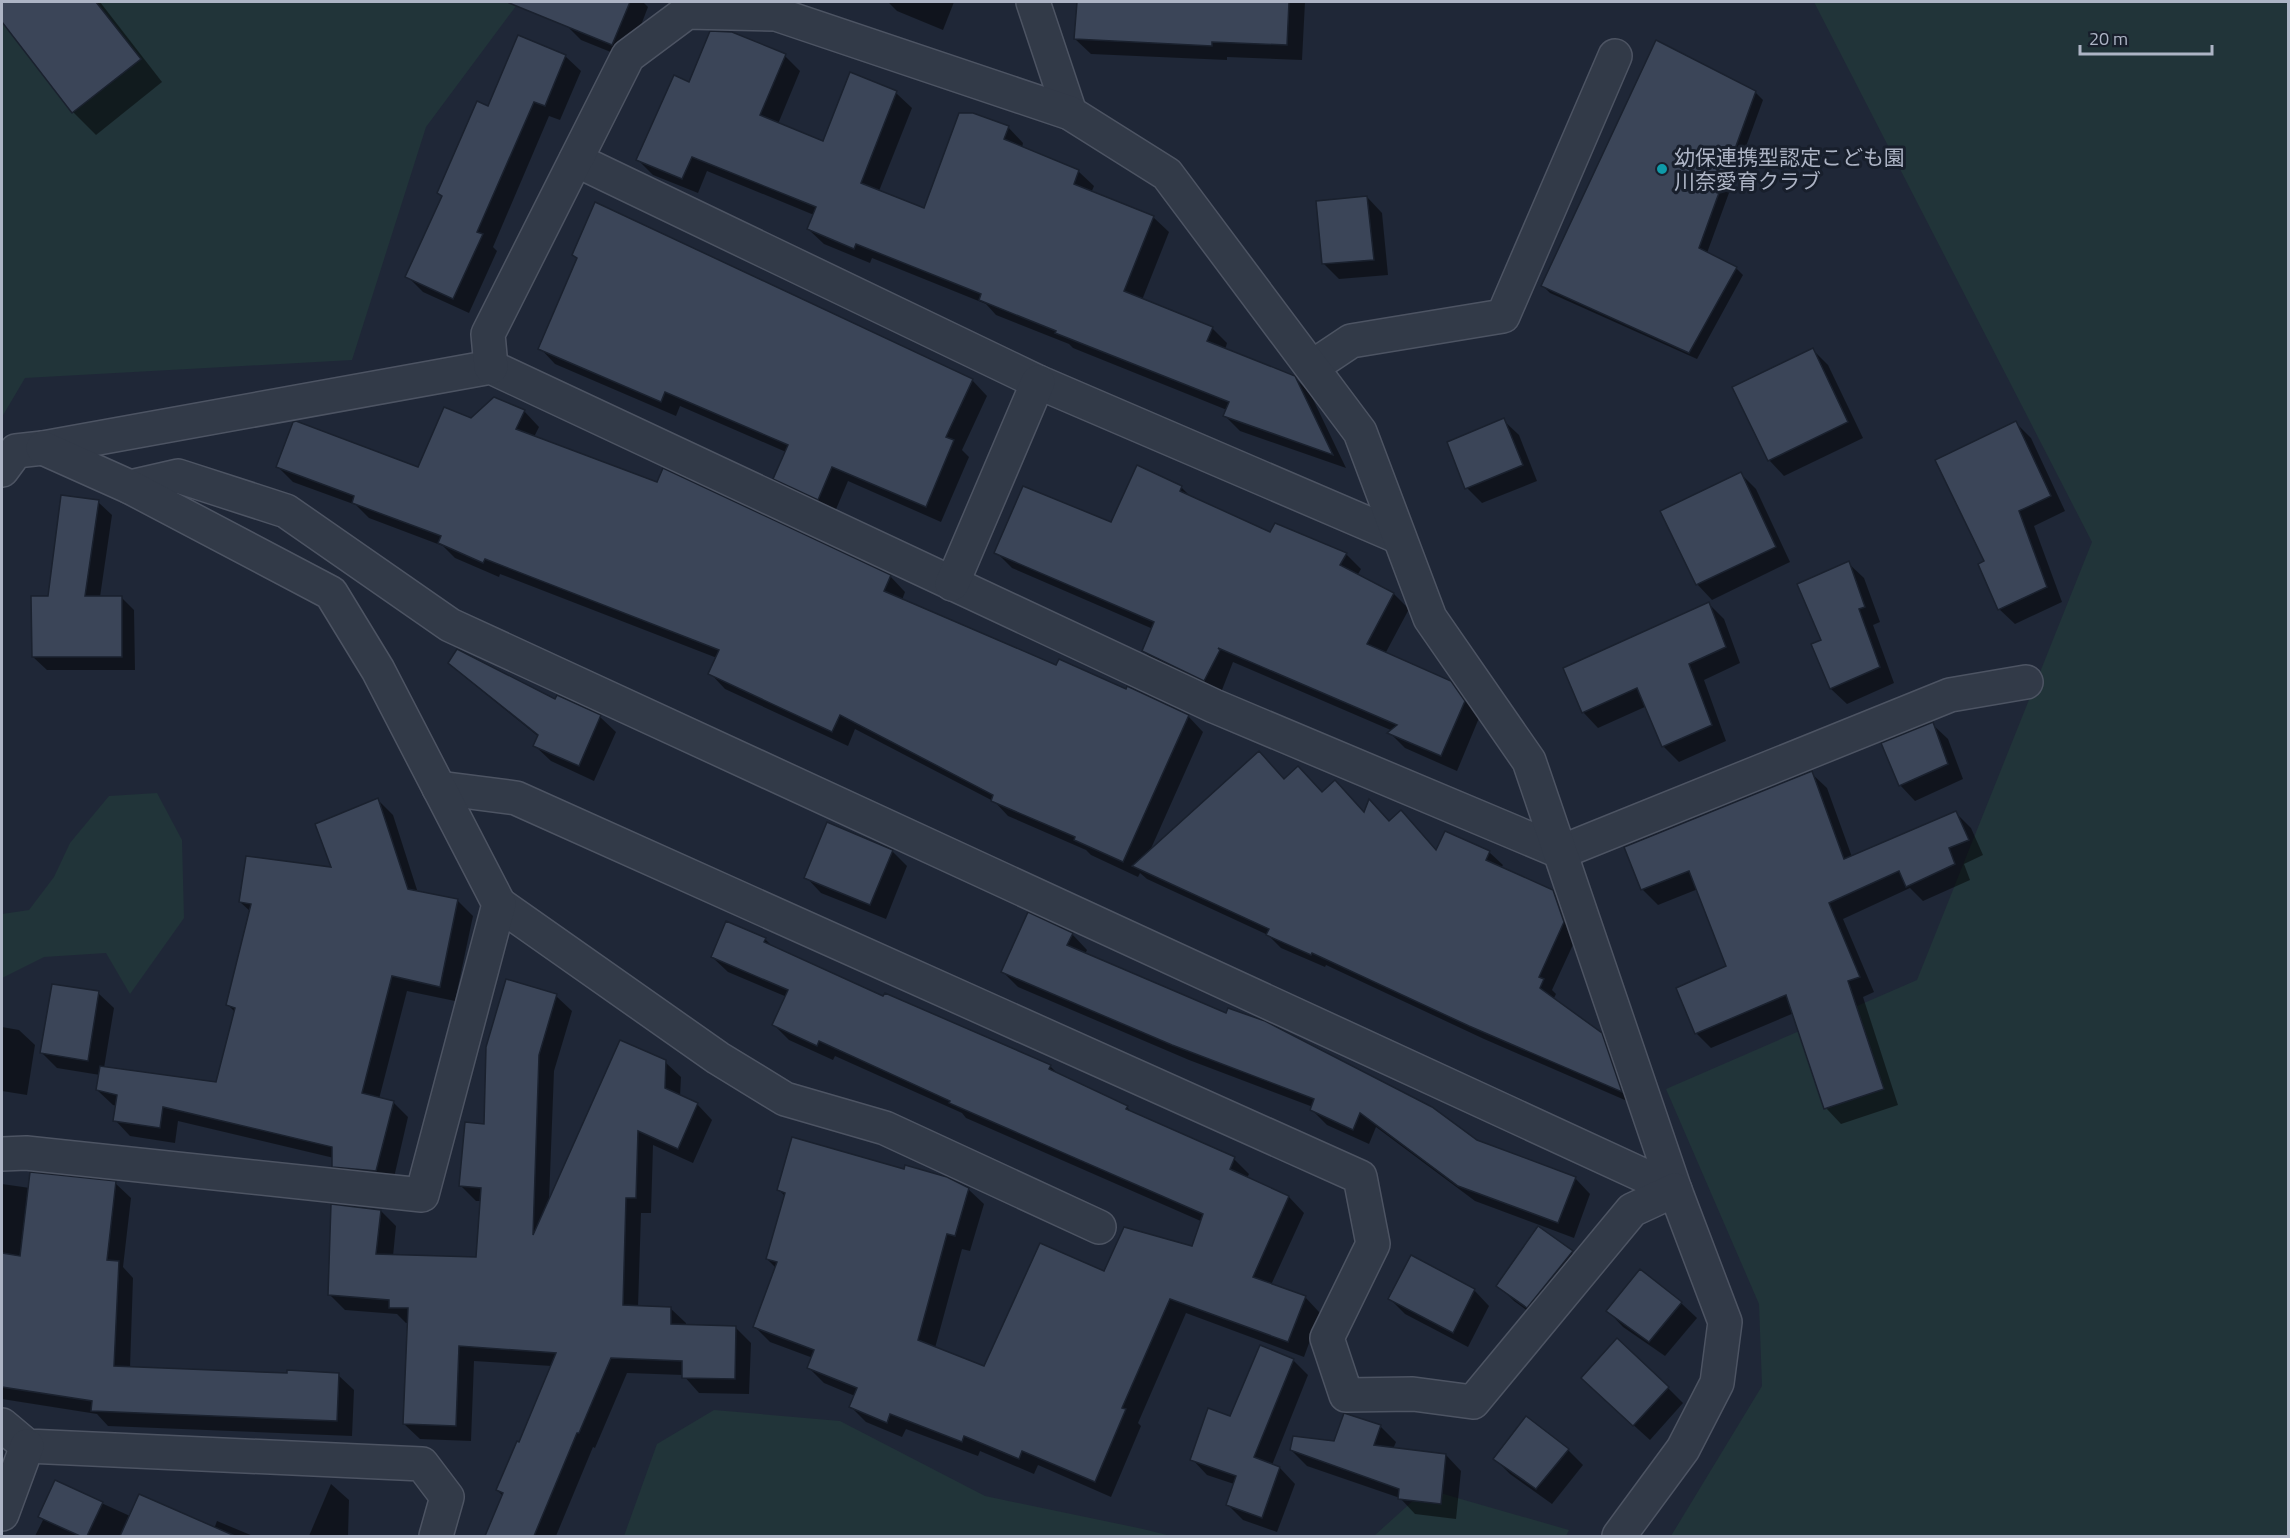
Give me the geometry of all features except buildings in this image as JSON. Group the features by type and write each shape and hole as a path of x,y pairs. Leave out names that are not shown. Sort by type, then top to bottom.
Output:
{"street":[{"path":"1033,2 1070,113"},
{"path":"491,367 488,334 628,56 687,12 776,14 1070,113 1167,174 1360,432 1430,618 1529,760 1675,1190 1725,1322 1717,1383 1683,1449 1619,1536"},
{"path":"1312,368 1351,341 1503,316 1615,56"},
{"path":"576,160 1038,382 1399,537"},
{"path":"2,470 16,451 44,448 491,367 1214,706 1562,852 1950,695 2026,682"},
{"path":"952,584 1038,382"},
{"path":"44,448 130,487 331,593 378,670 499,904 718,1058 785,1099 885,1128 1099,1227"},
{"path":"130,487 178,477 286,511 450,625 1675,1190"},
{"path":"439,788 516,798 1360,1177 1373,1245 1327,1338 1346,1395 1413,1394 1473,1402 1632,1210 1675,1190"},
{"path":"2,1154 26,1153 422,1195 499,904"},
{"path":"2,1425 27,1446 422,1464 447,1497 436,1536"},
{"path":"2,1514 27,1446"}],"green space":[{"path":"2,2 519,2 426,127 352,360 25,378 2,417"},
{"path":"1814,2 2288,2 2288,1536 1671,1536 1762,1386 1759,1304 1666,1089 1917,980 2092,542"},
{"path":"157,793 182,840 184,918 130,994 106,953 44,957 2,978 2,914 29,910 54,877 70,843 109,796"},
{"path":"714,1410 840,1421 985,1496 1171,1536 624,1536 657,1444"},
{"path":"1426,1489 1569,1530 1566,1536 1374,1536"}],"place":[{"name":"幼保連携型認定こども園 川奈愛育クラブ","path":"1662,169"}]}
